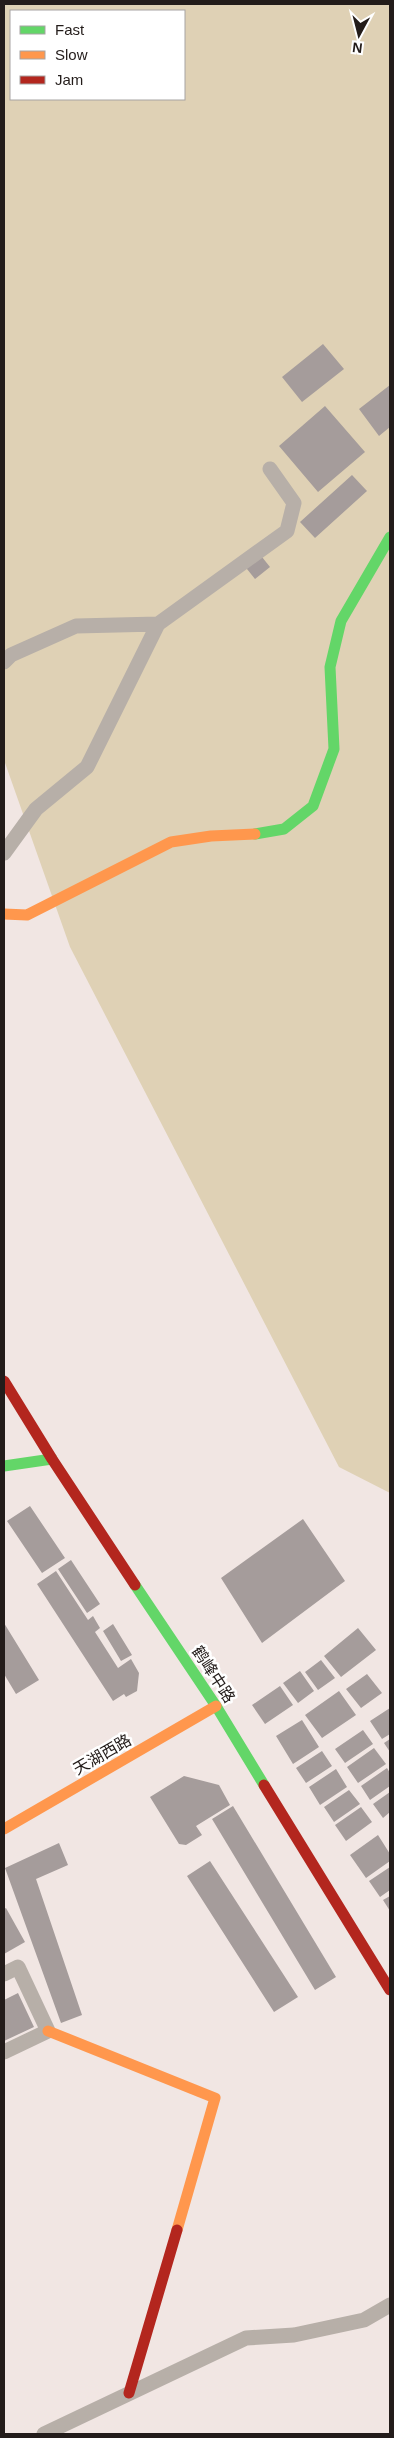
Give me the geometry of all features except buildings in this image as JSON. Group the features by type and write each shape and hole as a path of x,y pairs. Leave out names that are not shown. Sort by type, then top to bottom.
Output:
{"street":[{"path":"4,853 36,809 87,767 158,624 287,531 294,503 270,469"},
{"path":"4,914 27,915 171,842 211,836 247,835 284,829 313,806 334,749 330,667 341,621 390,537"},
{"path":"4,662 11,656 76,626 158,624"},
{"name":"鹤峰中路","path":"4,1381 52,1460 216,1706 390,1990"},
{"path":"4,1466 52,1460"},
{"name":"天湖西路","path":"4,1829 216,1706"},
{"path":"4,1974 18,1967 48,2031 215,2098 129,2393"},
{"path":"4,2052 48,2031"},
{"path":"44,2434 246,2338 294,2335 364,2320 390,2305"}],"shaded area":[{"path":"4,4 390,4 390,1493 339,1467 70,947 4,760"}],"traffic: fast":[{"path":"255,834 284,829 313,806 334,749 330,667 341,621 390,537"},
{"path":"4,1466 52,1459"},
{"path":"135,1585 216,1706 264,1785"}],"traffic: slow":[{"path":"4,914 27,915 171,842 211,836 255,834"},
{"path":"4,1829 216,1706"},
{"path":"48,2031 215,2098 177,2230"}],"traffic: jam":[{"path":"4,1381 52,1459 135,1585"},
{"path":"264,1785 390,1990"},
{"path":"129,2393 177,2230"}]}
